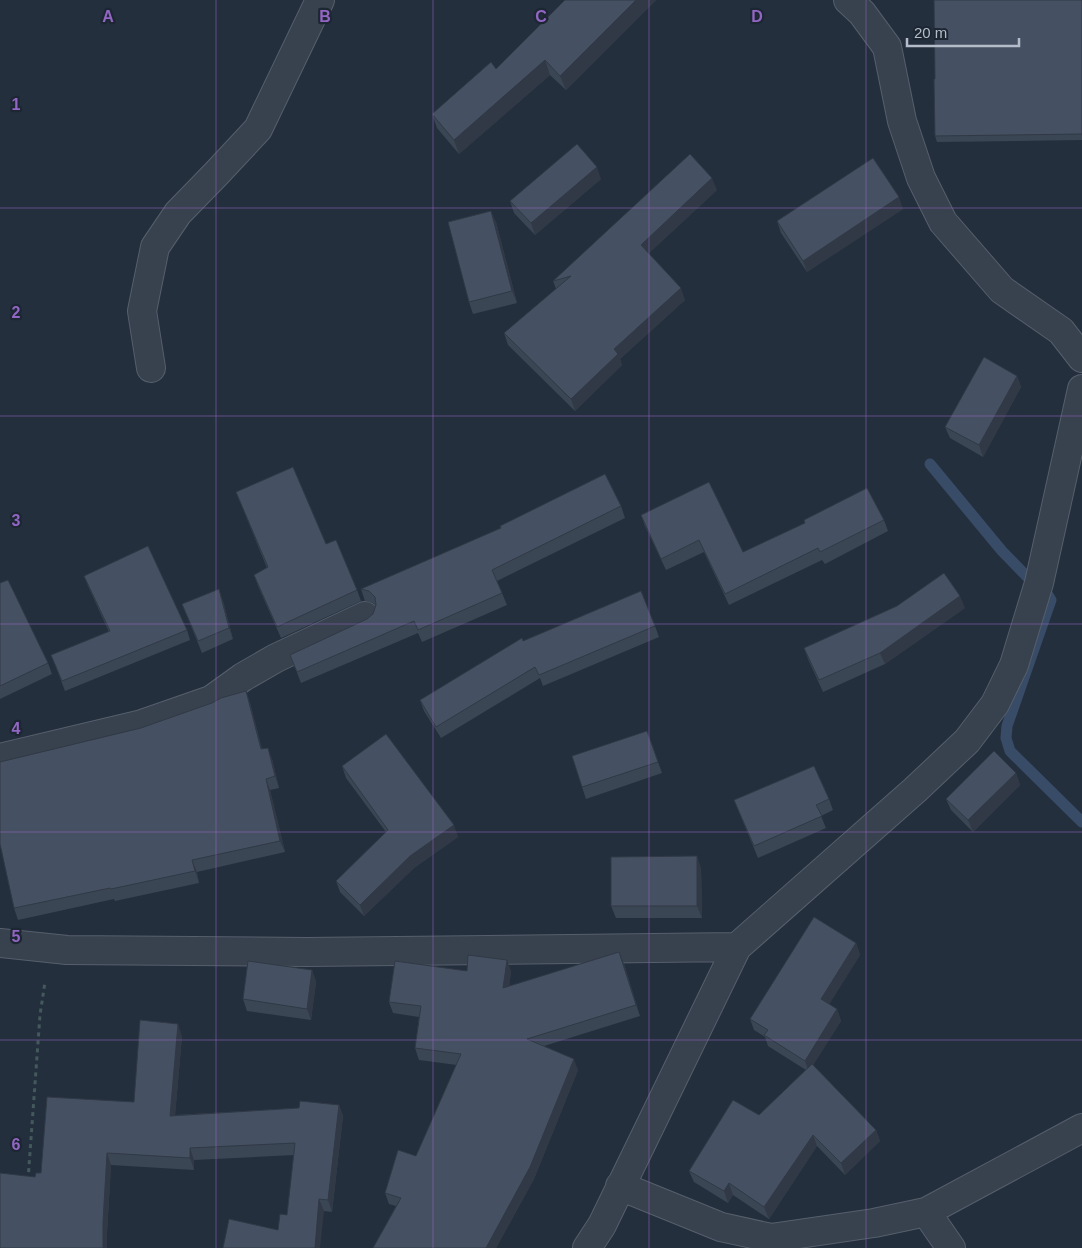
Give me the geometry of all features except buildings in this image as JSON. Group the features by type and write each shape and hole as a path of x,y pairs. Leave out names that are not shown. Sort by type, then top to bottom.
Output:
{"street":[{"path":"151,368 142,311 155,247 178,213 258,128 320,0"},
{"path":"848,0 862,13 887,47 902,121 921,178 942,222 1002,290 1061,331 1082,358"},
{"path":"587,1248 602,1225 737,947 915,790 967,741 995,704 1014,665 1038,587 1082,389"},
{"path":"0,758 142,724 211,700 276,658 365,616"},
{"path":"0,943 50,948 307,952 737,947"},
{"path":"620,1186 721,1227 771,1238 874,1223 926,1212 1082,1128"},
{"path":"926,1212 951,1248"}],"path":[{"path":"28,1187 40,1015 50,948"}],"waterway":[{"path":"930,464 1002,551 1051,600 1007,726 1006,738 1010,751 1082,822"}]}
